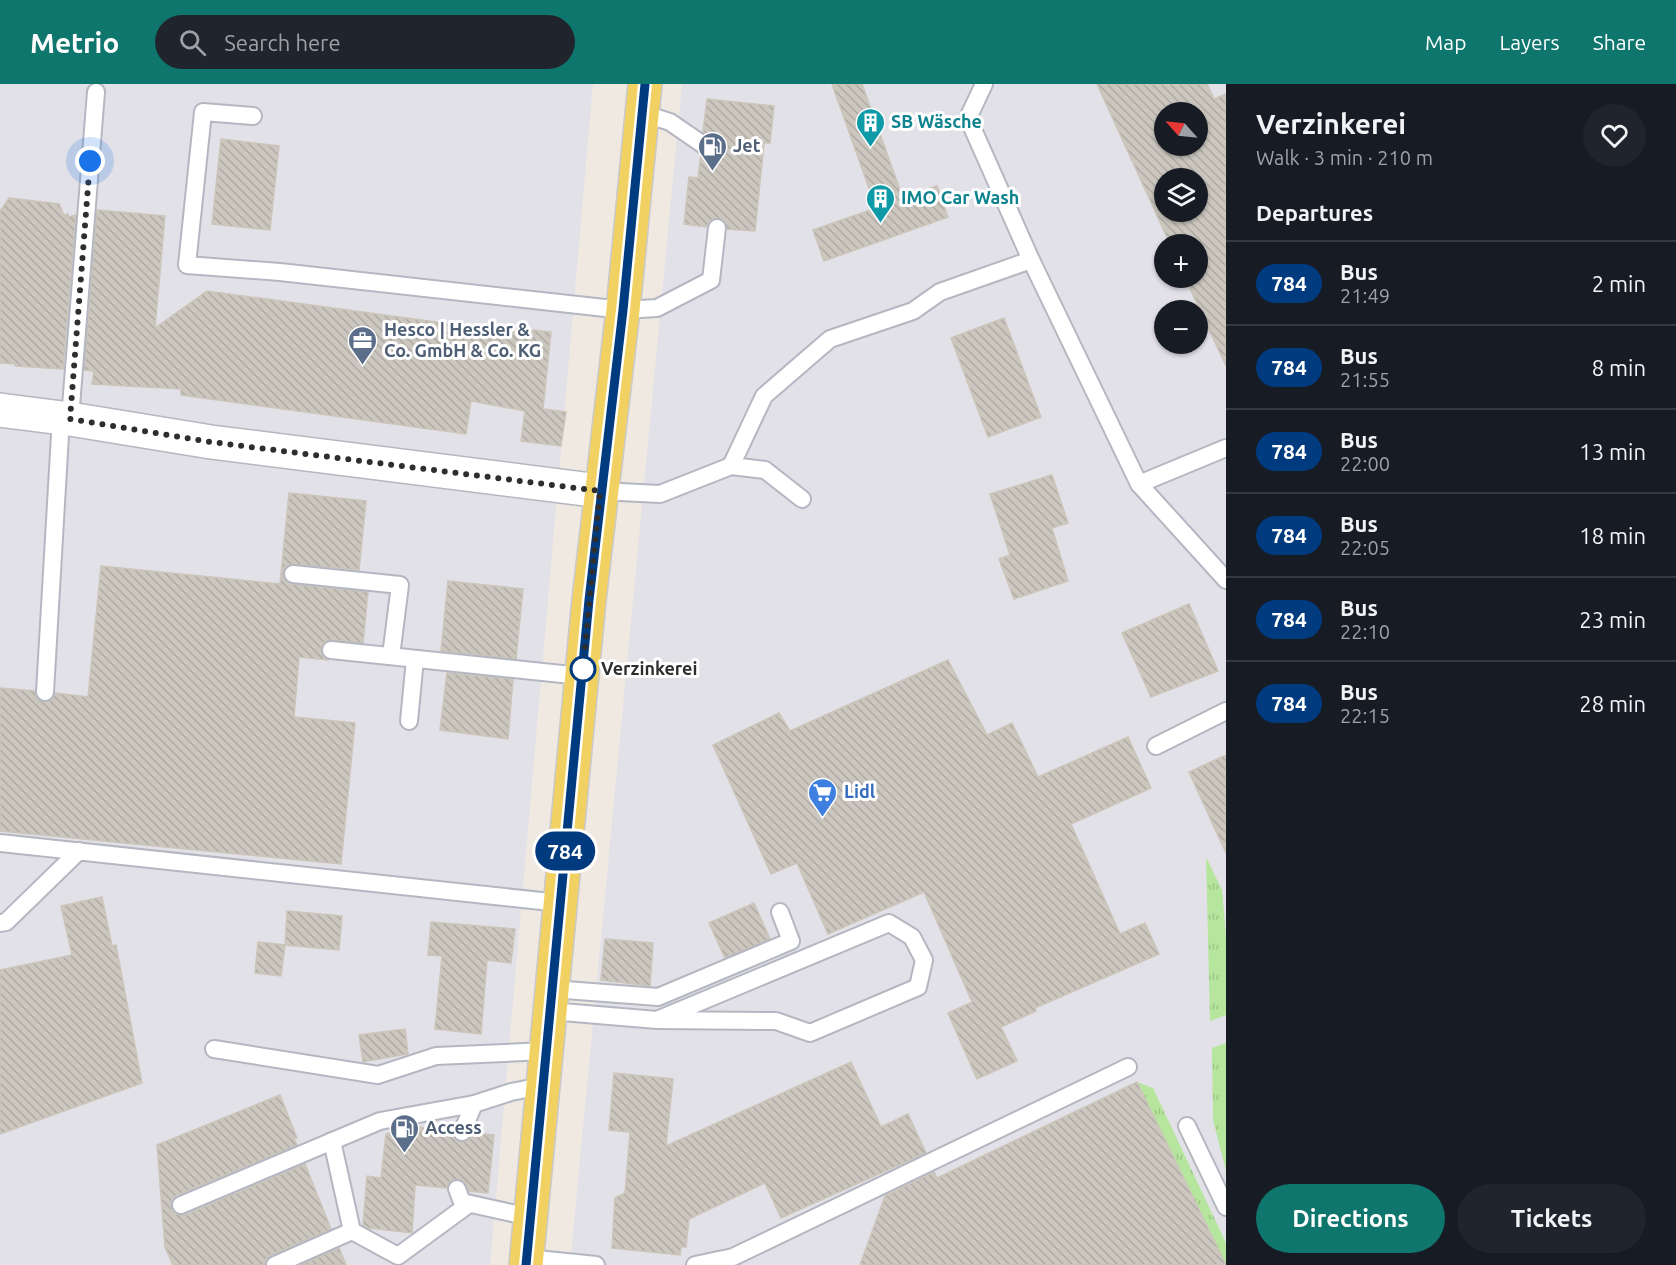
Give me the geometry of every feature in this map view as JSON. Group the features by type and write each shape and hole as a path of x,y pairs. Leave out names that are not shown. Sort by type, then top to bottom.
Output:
{"main road":[{"path":"526,1261 581,676 600,491 623,310 644,99"}],"street":[{"path":"0,410 65,418 211,442 600,491"}],"lane":[{"path":"984,84 968,118 1031,260 1139,484 1226,580"},
{"path":"45,692 65,418 96,92"},
{"path":"644,99 670,122 702,144"},
{"path":"253,116 203,112 187,265 280,272 623,310 657,308 711,280 717,228"},
{"path":"731,466 764,396 830,339 913,311 940,292 1031,260"},
{"path":"1139,484 1226,448"},
{"path":"600,491 660,494 731,466 765,470 802,499"},
{"path":"293,574 400,585 391,656"},
{"path":"331,650 581,676"},
{"path":"409,721 415,659"},
{"path":"1156,746 1226,711"},
{"path":"0,843 560,903"},
{"path":"0,923 6,922 79,851"},
{"path":"551,1000 658,997 791,941 780,912"},
{"path":"551,1000 657,1020 776,1020 810,1033 918,987 924,960 912,937 889,924 657,1020"},
{"path":"214,1049 378,1076 436,1056 546,1051"},
{"path":"695,1265 734,1257 1128,1067"},
{"path":"181,1205 380,1121 474,1104 511,1092 542,1086"},
{"path":"462,1132 474,1104"},
{"path":"1187,1126 1226,1207"},
{"path":"332,1141 352,1231 398,1256 469,1204"},
{"path":"457,1189 462,1202 530,1216"},
{"path":"275,1265 352,1231"},
{"path":"526,1261 596,1265"}],"shaded area":[{"path":"0,84 593,84 490,1265 0,1265"},
{"path":"682,84 1226,84 1226,1265 570,1265"}],"green space":[{"path":"1206,857 1222,890 1226,936 1226,1015 1210,1021"},
{"path":"1226,1043 1226,1171 1213,1120 1212,1048"},
{"path":"1137,1082 1153,1088 1226,1243 1226,1265"}],"building":[{"path":"832,84 862,84 903,198 937,186 948,217 824,261 813,230 876,208"},
{"path":"1097,84 1207,84 1214,99 1226,94 1226,366 1208,327 1208,300 1195,300 1190,288 1208,288 1208,234 1165,234 1160,222 1208,222 1208,168 1154,168 1154,209"},
{"path":"707,99 774,106 770,143 764,143 755,231 727,229 724,220 718,218 709,221 707,227 684,224 689,177 698,178 701,154 707,153 712,145 711,139 703,132"},
{"path":"221,139 279,146 270,230 212,224"},
{"path":"9,198 59,204 64,215 68,214 69,217 76,215 63,369 0,363 0,211"},
{"path":"97,210 165,216 155,328 207,291 502,331 503,327 551,332 543,409 566,412 561,446 521,441 525,411 471,401 466,434 181,395 181,389 92,384 94,371 84,370"},
{"path":"1004,318 1041,417 988,437 951,338"},
{"path":"1052,475 1068,523 1052,528 1068,581 1014,599 999,559 1010,555 990,494"},
{"path":"289,493 366,501 359,570 293,564 285,567 283,574 286,582 292,584 368,592 363,643 327,640 322,644 321,650 324,658 329,660 299,657 294,717 355,723 341,864 0,831 0,688 35,691 36,697 44,702 50,701 55,693 88,697 101,566 280,584"},
{"path":"448,581 523,589 516,659 441,651"},
{"path":"1189,604 1218,671 1151,697 1122,633"},
{"path":"948,660 987,735 1012,723 1038,777 1128,737 1151,788 1071,824 1120,934 1145,923 1159,954 1035,1008 1036,1011 1001,1027 1017,1061 977,1079 948,1013 972,1002 924,892 828,934 797,863 771,874 713,745 779,713 790,731"},
{"path":"447,673 513,679 508,739 440,730"},
{"path":"1226,755 1226,853 1189,772"},
{"path":"102,897 112,946 116,945 142,1083 0,1134 0,970 72,955 61,906"},
{"path":"754,903 770,939 725,958 709,923"},
{"path":"287,911 342,916 339,950 285,945"},
{"path":"431,922 515,929 511,963 487,960 481,1034 435,1029 442,956 428,955"},
{"path":"605,939 653,943 650,986 601,980"},
{"path":"258,942 285,945 281,976 255,973"},
{"path":"405,1029 408,1054 363,1062 359,1035"},
{"path":"851,1062 881,1127 908,1114 926,1153 781,1218 765,1183 689,1219 686,1247 681,1247 680,1255 612,1248 615,1198 625,1193 630,1132 609,1130 614,1073 673,1079 666,1146"},
{"path":"1137,1082 1226,1265 860,1265 885,1196 934,1172 937,1178"},
{"path":"280,1095 297,1138 294,1139 297,1145 177,1195 172,1199 171,1209 175,1214 185,1215 305,1164 331,1229 271,1255 266,1259 265,1265 173,1265 165,1247 157,1145"},
{"path":"410,1126 452,1131 454,1139 463,1142 469,1140 473,1133 494,1135 488,1193 469,1191 464,1181 458,1179 449,1182 447,1188 415,1185 412,1233 369,1228 363,1225 367,1176 381,1178 386,1134"},
{"path":"339,1248 346,1265 301,1265"}],"bus line":[{"name":"784","path":"526,1265 581,676 600,491 623,310 645,84"}],"place":[{"name":"SB Wäsche","path":"870,148"},
{"name":"Jet","path":"712,172"},
{"name":"IMO Car Wash","path":"880,224"},
{"name":"Hesco | Hessler & Co. GmbH & Co. KG","path":"363,366"},
{"name":"Verzinkerei","path":"583,669"},
{"name":"Lidl","path":"823,818"},
{"name":"Access","path":"404,1154"}],"route":[{"path":"90,161 70,419 211,442 600,491 583,669"}]}
